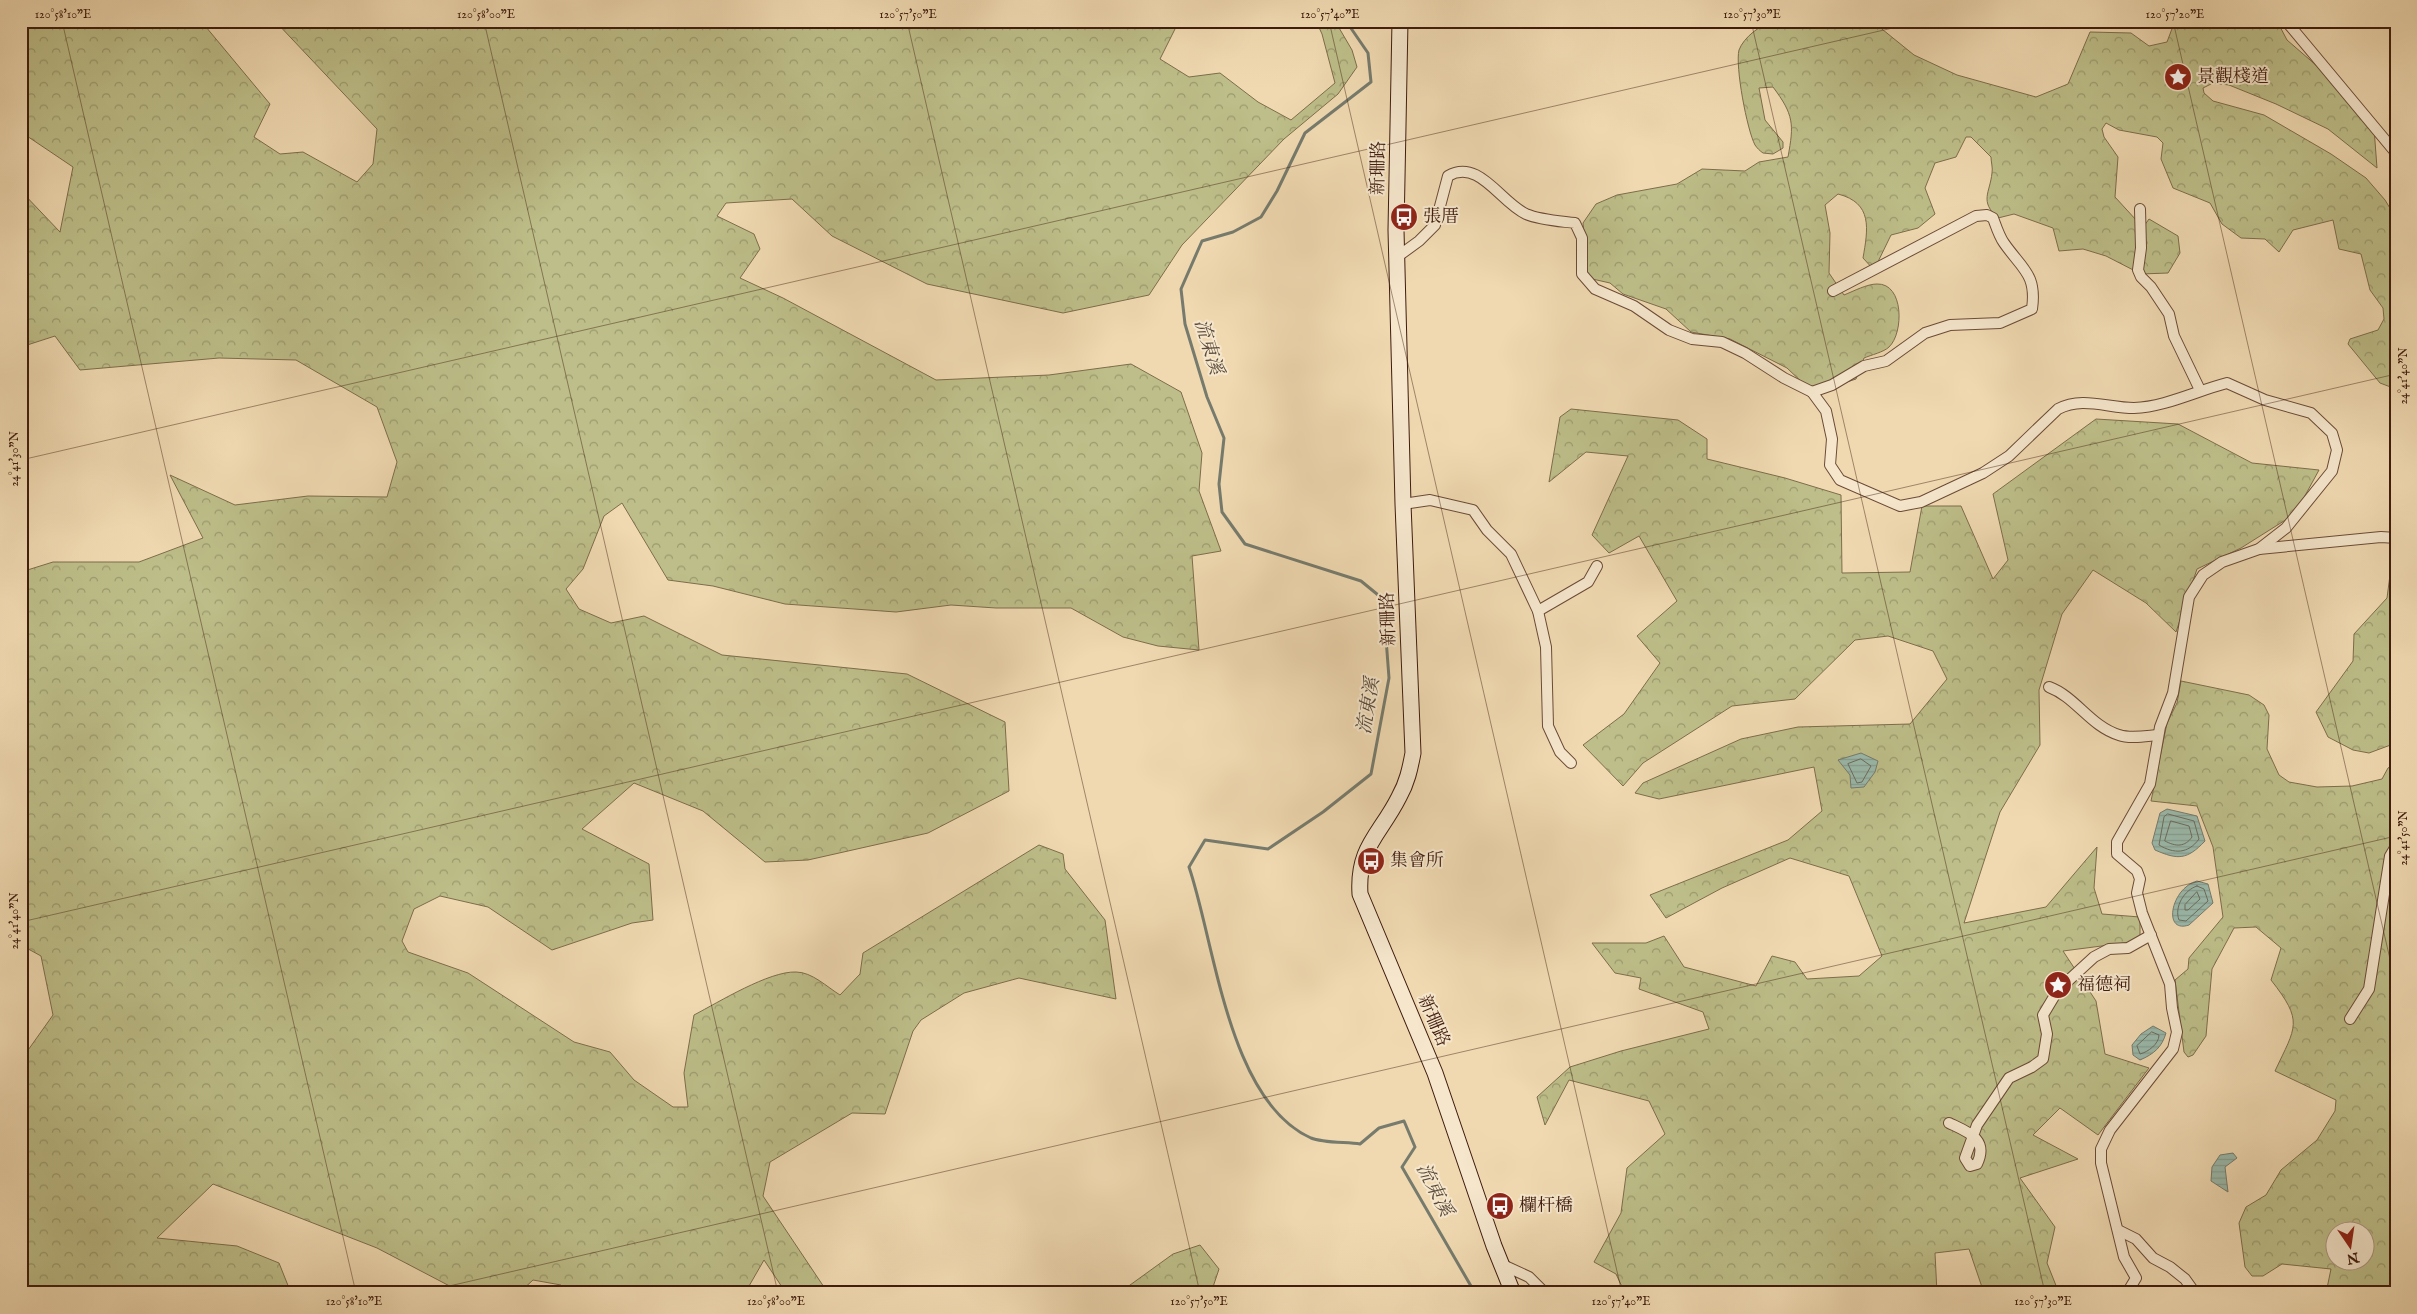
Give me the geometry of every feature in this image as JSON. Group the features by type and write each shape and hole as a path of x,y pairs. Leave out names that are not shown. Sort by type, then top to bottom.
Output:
{"street":[{"name":"新珊路","path":"1400,21 1397,257 1403,504 1413,753 1409,775 1399,798 1362,858 1358,874 1360,894 1435,1074 1478,1201 1513,1293"},
{"path":"2286,21 2396,153"},
{"path":"1397,257 1419,241 1435,225 1448,176 1456,171 1471,172 1516,208 1527,214 1575,223 1582,238 1582,274 1596,289 1634,306 1669,330 1692,339 1722,342 1746,353 1784,378 1812,392 1826,411 1832,439 1830,465 1840,480 1900,506 1921,502 1983,473 2009,456 2058,409 2067,404 2080,402 2133,408 2159,404 2226,383 2265,400 2311,413 2332,433 2336,440 2332,471 2286,528 2258,549"},
{"path":"2140,209 2141,248 2138,270 2168,314 2174,336 2200,390"},
{"path":"1812,392 1832,385 1864,366 1886,361 1925,333 1950,325 2000,323 2032,309 2034,297 2030,276 2003,241 1993,218 1987,215 1976,216 1833,291"},
{"path":"1403,504 1430,500 1473,510 1487,530 1511,554 1538,611 1546,648 1548,726 1560,752 1571,763"},
{"path":"2127,1293 2136,1278 2124,1257 2120,1231 2101,1163 2101,1149 2110,1130 2173,1050 2177,1032 2170,984 2142,912 2137,893 2140,879 2136,871 2117,854 2117,842 2150,784 2158,735 2173,693 2189,597 2195,584 2203,575 2222,562 2258,549 2381,537 2396,538"},
{"path":"1538,611 1588,582 1597,566"},
{"path":"2049,687 2070,698 2096,724 2120,736 2158,735"},
{"path":"2350,1019 2369,989 2390,856 2396,846"},
{"path":"1949,1123 1974,1134 1977,1125 2009,1078 2032,1067 2043,1059 2047,1034 2043,1015 2058,990 2094,957 2109,949 2128,948 2151,935"},
{"path":"2120,1231 2136,1239 2153,1258 2170,1267 2186,1279 2195,1293"},
{"path":"1503,1265 1529,1277 1545,1293"}],"green space":[{"path":"21,21 201,21 270,104 254,137 280,154 303,152 357,182 373,164 377,129 275,21 1179,21 1160,59 1189,77 1220,73 1258,102 1291,120 1335,83 1322,34 1316,21 1335,21 1352,50 1357,67 1338,94 1284,139 1182,245 1149,295 1063,313 927,284 832,236 792,199 726,203 717,216 754,234 760,249 740,278 783,298 936,380 1049,375 1131,364 1181,392 1202,453 1199,491 1221,551 1192,556 1199,650 1158,646 1123,637 1071,608 996,608 951,605 896,612 785,604 713,586 668,580 622,503 604,516 583,569 566,589 579,609 611,623 644,616 722,655 907,674 1005,722 1009,791 928,833 808,860 765,862 703,811 634,783 582,829 649,864 653,920 632,923 552,950 488,907 440,896 414,909 402,941 408,952 468,973 574,1042 610,1052 634,1080 673,1107 688,1107 684,1073 694,1015 744,988 772,976 785,973 808,974 840,995 860,974 863,953 1039,845 1063,854 1065,869 1105,920 1116,999 1019,978 964,993 921,1020 913,1031 885,1114 852,1113 770,1162 763,1196 828,1293 786,1293 764,1260 745,1293 565,1293 561,1285 533,1280 519,1293 463,1293 377,1248 213,1184 157,1238 237,1246 279,1263 291,1293 21,1293 21,1060 53,1015 41,956 21,945 21,572 53,562 139,562 203,538 170,475 235,505 308,496 387,497 397,462 377,407 296,360 219,358 80,370 55,336 21,347 21,191 60,232 73,167 21,132"},
{"path":"1774,21 1872,21 1914,55 1957,75 2036,97 2068,84 2090,32 2131,33 2149,46 2167,42 2173,26 2172,21 2277,21 2287,40 2332,79 2374,128 2377,168 2328,129 2276,104 2229,85 2213,83 2203,88 2204,93 2213,101 2264,115 2331,154 2366,178 2385,200 2396,218 2396,389 2380,383 2348,344 2350,339 2378,330 2384,319 2383,308 2370,290 2361,254 2339,249 2333,220 2293,230 2279,252 2265,239 2241,238 2222,224 2210,203 2173,188 2161,159 2163,143 2157,137 2119,130 2106,123 2102,129 2104,137 2118,157 2115,197 2144,226 2149,219 2178,236 2180,253 2168,273 2141,274 2106,256 2083,249 2059,251 2053,228 2014,214 1998,218 1992,212 1987,202 1992,171 1991,157 1971,137 1966,137 1956,157 1935,163 1925,188 1935,214 1918,228 1891,235 1874,270 1863,258 1867,227 1863,211 1849,198 1838,194 1825,205 1830,233 1829,273 1844,295 1869,285 1886,286 1892,291 1897,300 1899,310 1897,331 1889,347 1864,358 1856,379 1829,388 1807,387 1787,368 1730,339 1691,332 1666,309 1623,294 1610,283 1588,278 1583,223 1596,204 1617,195 1677,184 1702,169 1745,171 1759,162 1788,157 1791,120 1785,105 1773,87 1759,88 1765,120 1783,142 1783,148 1773,154 1763,153 1755,145 1742,98 1739,69 1738,58 1741,45 1758,29"},
{"path":"1571,409 1678,420 1707,439 1707,459 1785,478 1841,495 1842,573 1910,572 1922,506 1961,506 1993,579 2008,560 1993,494 2096,419 2178,424 2252,463 2319,470 2295,514 2241,548 2197,569 2176,632 2146,603 2093,570 2062,614 2039,690 2040,745 2000,812 1964,923 2046,907 2097,847 2094,888 2102,914 2140,917 2140,941 2063,951 2096,1001 2105,1054 2149,1068 2098,1135 2060,1108 2033,1135 2078,1159 2020,1178 2055,1227 2047,1263 2059,1293 1984,1293 1969,1249 1935,1253 1937,1293 1625,1293 1616,1274 1594,1262 1621,1213 1627,1168 1665,1134 1649,1101 1569,1080 1545,1125 1537,1097 1570,1067 1621,1051 1709,1029 1703,1012 1639,989 1641,978 1615,973 1592,943 1646,943 1664,936 1684,967 1756,986 1772,956 1795,962 1807,979 1859,976 1882,956 1849,876 1790,858 1722,888 1666,918 1650,895 1788,840 1822,811 1814,767 1659,799 1635,793 1643,783 1741,739 1798,727 1910,724 1947,679 1933,651 1888,636 1855,640 1795,699 1732,706 1643,763 1623,786 1583,745 1624,714 1660,663 1637,636 1677,601 1639,536 1609,553 1592,535 1628,456 1586,452 1549,482 1560,417"},
{"path":"2396,563 2396,743 2369,753 2353,750 2328,737 2316,712 2353,661 2354,634 2387,598 2390,575"},
{"path":"2181,681 2249,695 2264,705 2269,715 2267,749 2279,775 2289,782 2317,787 2352,786 2382,779 2388,768 2396,763 2396,1293 2326,1293 2330,1272 2374,1272 2374,1222 2324,1222 2324,1268 2282,1264 2263,1276 2252,1276 2245,1267 2239,1223 2246,1207 2266,1195 2281,1170 2317,1140 2335,1111 2336,1100 2275,1071 2292,1034 2292,1015 2282,994 2271,980 2281,948 2256,927 2234,928 2212,969 2206,1036 2193,1055 2188,1057 2184,1052 2175,980 2188,969 2189,958 2223,917 2213,847 2197,806 2151,801 2167,723 2177,703"},
{"path":"1200,1245 1219,1269 1211,1293 1119,1293 1173,1254"}],"water":[{"path":"1861,753 1878,761 1875,772 1864,787 1851,788 1850,775 1838,760"},
{"path":"2167,809 2197,816 2205,841 2193,852 2176,857 2155,850 2152,843 2160,813"},
{"path":"2197,881 2208,884 2213,903 2189,925 2181,926 2175,923 2173,917 2176,900 2188,885"},
{"path":"2153,1026 2166,1033 2157,1050 2140,1060 2133,1055 2132,1045 2141,1034"},
{"path":"2233,1153 2237,1158 2225,1167 2228,1192 2211,1181 2212,1167 2220,1155"}],"waterway":[{"name":"流東溪","path":"1346,21 1368,53 1371,82 1305,133 1277,191 1261,217 1233,232 1202,241 1181,289 1185,324 1207,397 1224,438 1219,484 1222,512 1245,544 1361,581 1383,599 1389,678 1371,774 1323,812 1268,849 1205,840 1189,867 1229,1017 1243,1056 1261,1091 1283,1119 1316,1140 1360,1144 1379,1128 1404,1121 1415,1147 1402,1167 1475,1293"}],"place":[{"name":"景觀棧道","path":"2178,77"},
{"name":"張厝","path":"1404,217"},
{"name":"集會所","path":"1371,861"},
{"name":"福德祠","path":"2058,985"},
{"name":"欄杆橋","path":"1500,1206"}]}
